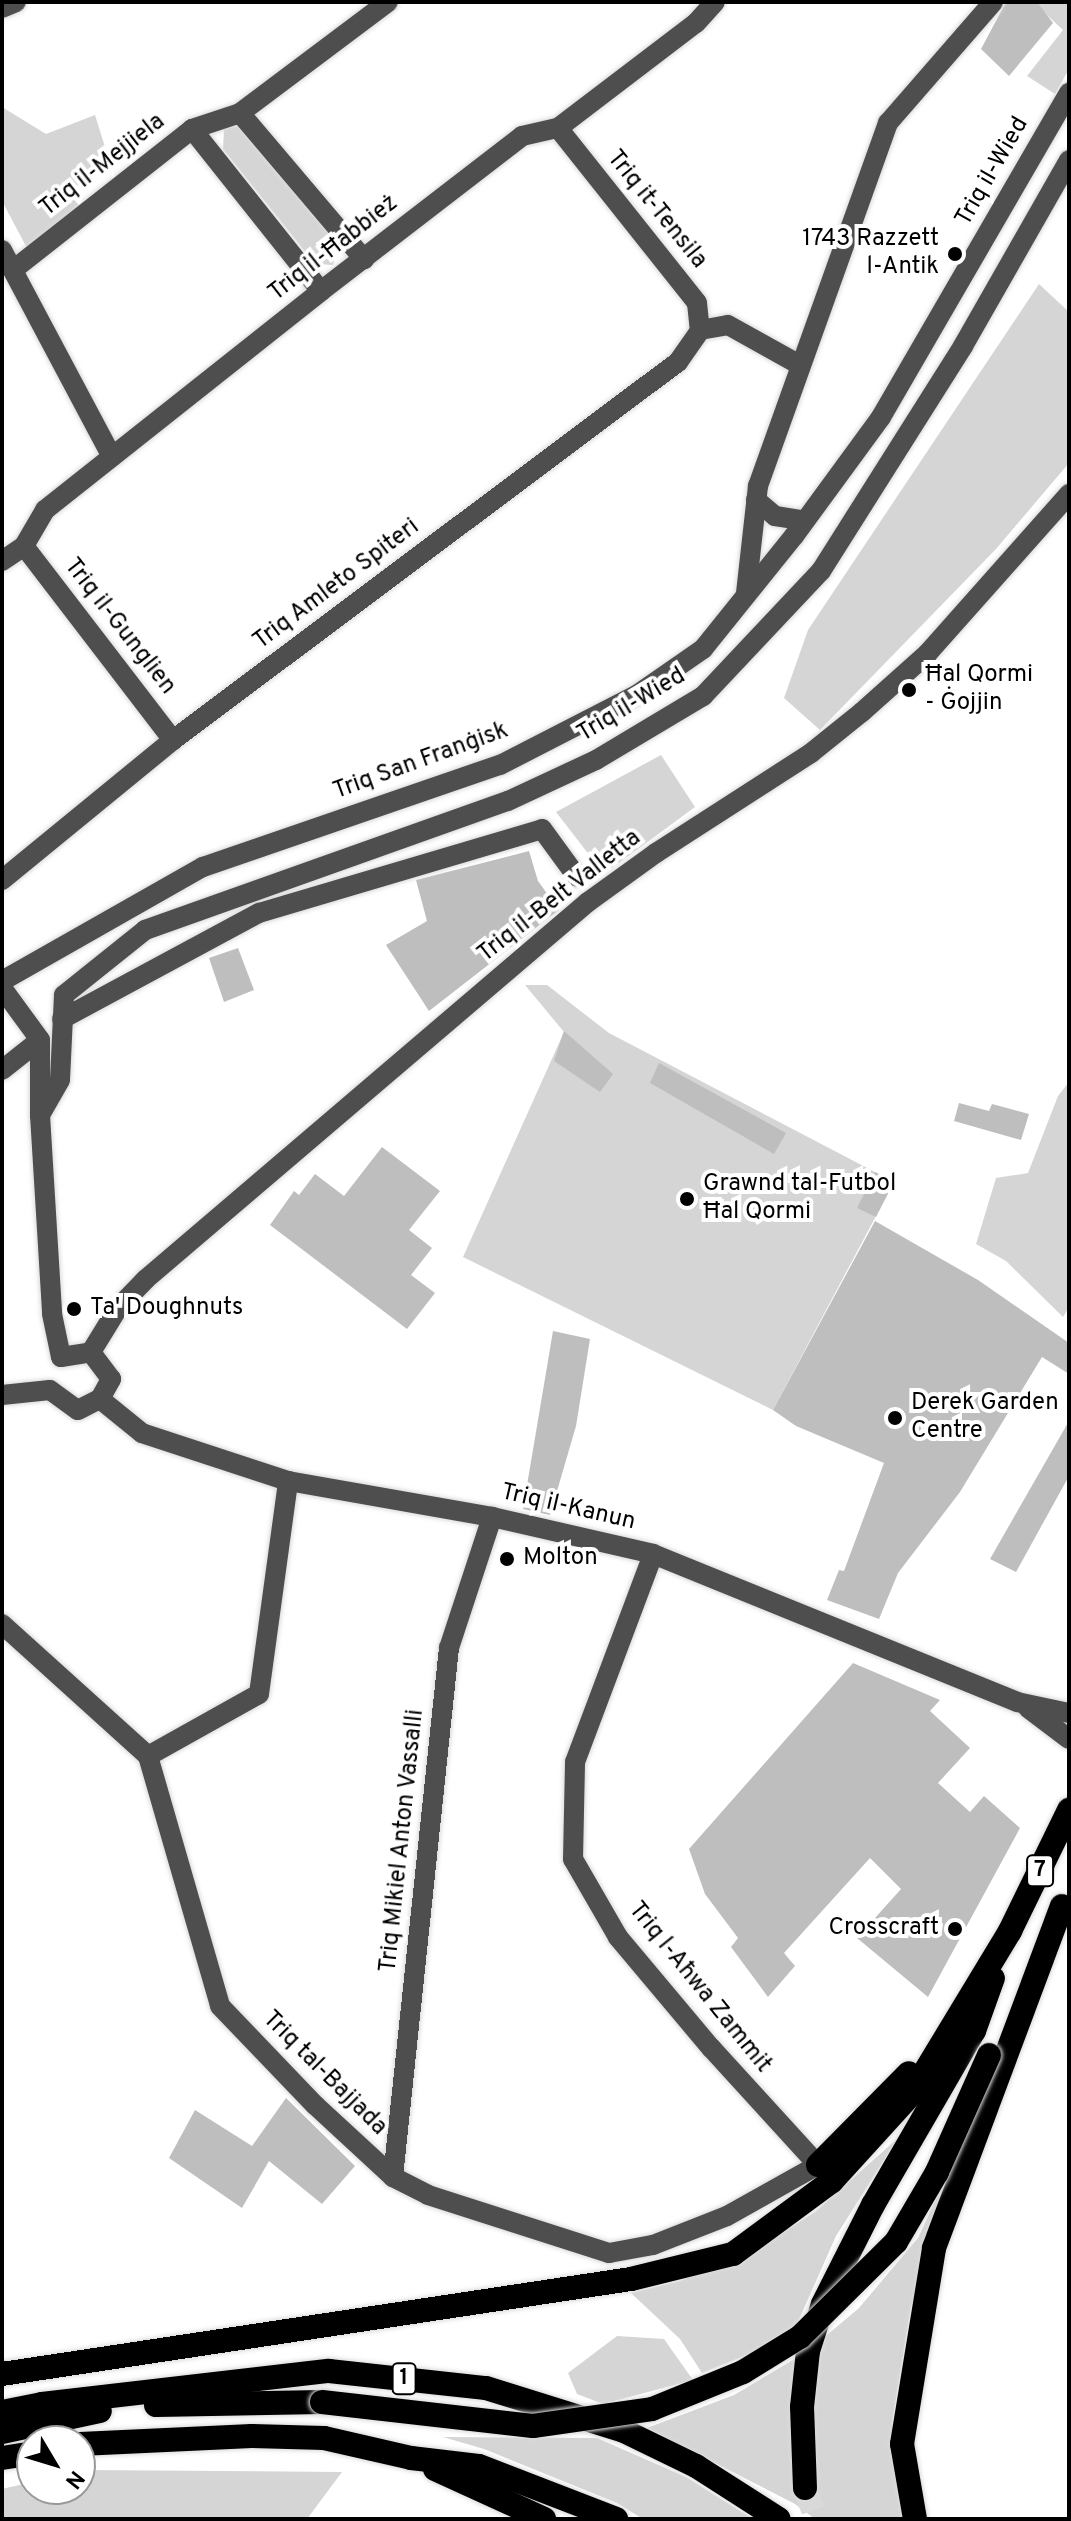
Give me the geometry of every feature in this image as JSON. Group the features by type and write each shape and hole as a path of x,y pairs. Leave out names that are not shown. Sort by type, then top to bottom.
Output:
{"highway":[{"path":"818,2165 910,2073 999,1917 1066,1818"},
{"name":"7","path":"1010,1931 1066,1818"},
{"path":"2,2432 105,2409 178,2403 322,2402 533,2426 652,2409 743,2372 800,2337 896,2242 937,2172 989,2055 1065,1898"},
{"path":"915,2519 902,2444 934,2248 1065,1898"},
{"path":"2,2374 631,2279 733,2254 832,2181 912,2093 1010,1931"},
{"path":"805,2488 802,2407 808,2351 823,2304 873,2205 974,2031 1010,1931"},
{"name":"1","path":"2,2412 42,2404 329,2371 486,2388 624,2431 696,2466 779,2519"},
{"path":"96,2443 252,2436 324,2438 411,2458 479,2466 616,2519"},
{"path":"411,2458 544,2519"}],"street":[{"path":"2,8 16,2"},
{"name":"Triq il-Mejjiela","path":"13,270 192,129 240,113 388,2"},
{"name":"Triq il-Ħabbież","path":"2,561 24,546 45,510 321,291 522,136 558,128 696,23 715,2"},
{"path":"746,593 758,486 888,123 993,2"},
{"name":"Triq il-Wied","path":"746,593 805,521 881,417 1069,93"},
{"path":"240,113 364,259"},
{"name":"Triq it-Tensila","path":"558,128 697,303 700,330"},
{"path":"192,129 321,291"},
{"name":"Triq il-Wied","path":"40,1115 60,1080 64,995 145,930 508,801 596,760 703,696 821,571 963,346 1069,160"},
{"path":"2,250 112,457"},
{"path":"700,330 728,325 800,365"},
{"name":"Triq Amleto Spiteri","path":"2,880 173,740 678,362 700,330"},
{"name":"Triq il-Belt Valletta","path":"91,1352 118,1308 146,1279 588,902 656,853 811,753 862,712 928,653 1069,494"},
{"path":"756,500 775,516 805,521"},
{"name":"Triq il-Gunglien","path":"24,546 173,740"},
{"name":"Triq San Franġisk","path":"2,981 203,867 500,765 625,701 703,649 746,593"},
{"path":"62,1019 259,913 542,829 577,877"},
{"path":"2,988 40,1040 40,1115 52,1314 61,1357 50,1390"},
{"path":"2,1070 40,1040"},
{"path":"2,1395 50,1390 78,1410 100,1399 111,1379 91,1352 61,1357"},
{"name":"Triq il-Kanun","path":"100,1399 142,1433 288,1481 492,1517 653,1554 1017,1702 1069,1713"},
{"path":"2,1624 148,1756 259,1694 288,1481"},
{"name":"Triq Mikiel Anton Vassalli","path":"393,2177 449,1648 492,1517"},
{"name":"Triq l-Aħwa Zammit","path":"653,1554 575,1762 573,1859 618,1937 711,2048 818,2165"},
{"name":"Triq il-Kanun","path":"1017,1702 1069,1739"},
{"name":"Triq tal-Bajjada","path":"148,1756 220,2006 315,2105 393,2177 428,2195 609,2253 653,2245 727,2216 818,2165"}],"shaded area":[{"path":"1033,2 1069,2 1069,69 1055,94 1027,76 1063,30"},
{"path":"2,107 46,134 95,115 109,160 68,193 79,205 27,248 2,201"},
{"path":"238,126 339,244 333,265 315,264 223,149 224,129"},
{"path":"1039,284 1069,312 1069,463 996,549 820,730 784,698 808,630"},
{"path":"661,755 695,807 604,874 556,812"},
{"name":"Grawnd tal-Futbol Ħal Qormi","path":"525,985 547,985 609,1033 894,1182 773,1410 463,1257 564,1032"},
{"path":"1069,1082 1069,1307 1063,1317 1006,1261 976,1244 996,1178 1028,1173 1058,1096"},
{"path":"984,2096 911,2306 892,2423 904,2519 815,2519 795,2504 647,2428 734,2395 808,2351 859,2308 918,2238"},
{"path":"898,2138 836,2236 797,2324 757,2351 702,2373 680,2339 631,2293 680,2281 748,2254 815,2212"},
{"path":"617,2336 664,2339 693,2380 603,2404 577,2394 568,2373"},
{"path":"443,2437 597,2438 686,2477 753,2519 643,2519 617,2503 484,2449"},
{"path":"96,2470 342,2472 307,2519 2,2519 2,2489 16,2486 16,2505 96,2505"}],"building":[{"path":"1006,2 1037,2 1053,23 1009,76 981,49"},
{"path":"529,851 538,881 559,910 429,1011 386,945 427,921 416,880"},
{"path":"238,948 254,990 224,1002 209,958"},
{"path":"564,1031 613,1074 600,1092 554,1061"},
{"path":"659,1063 786,1133 774,1154 650,1083"},
{"path":"959,1103 989,1111 992,1104 1029,1114 1021,1140 954,1121"},
{"path":"382,1147 440,1191 409,1230 432,1248 411,1275 435,1293 407,1329 270,1225 294,1191 299,1195 315,1174 344,1196"},
{"path":"875,1172 894,1182 876,1217 857,1208"},
{"name":"Derek Garden Centre","path":"875,1221 978,1280 1069,1343 1069,1374 1042,1357 960,1492 898,1573 879,1619 827,1600 839,1570 844,1571 884,1463 796,1426 773,1410"},
{"path":"553,1331 590,1339 576,1426 550,1515 523,1509"},
{"path":"1069,1421 1069,1476 1016,1572 990,1559"},
{"path":"853,1663 940,1700 930,1711 970,1748 938,1783 970,1812 984,1796 1020,1828 928,1997 857,1938 901,1889 870,1858 784,1953 795,1966 768,1997 731,1947 738,1938 705,1894 689,1849"},
{"path":"286,2098 355,2166 322,2204 269,2161 242,2208 169,2158 195,2110 252,2146"}],"tunnel":[{"path":"805,2488 816,2519"}],"place":[{"name":"1743 Razzett l-Antik","path":"955,254"},
{"name":"Ħal Qormi - Ġojjin","path":"909,690"},
{"name":"Grawnd tal-Futbol Ħal Qormi","path":"687,1199"},
{"name":"Ta' Doughnuts","path":"74,1309"},
{"name":"Derek Garden Centre","path":"895,1418"},
{"name":"Molton","path":"507,1559"},
{"name":"Crosscraft","path":"955,1929"}]}
